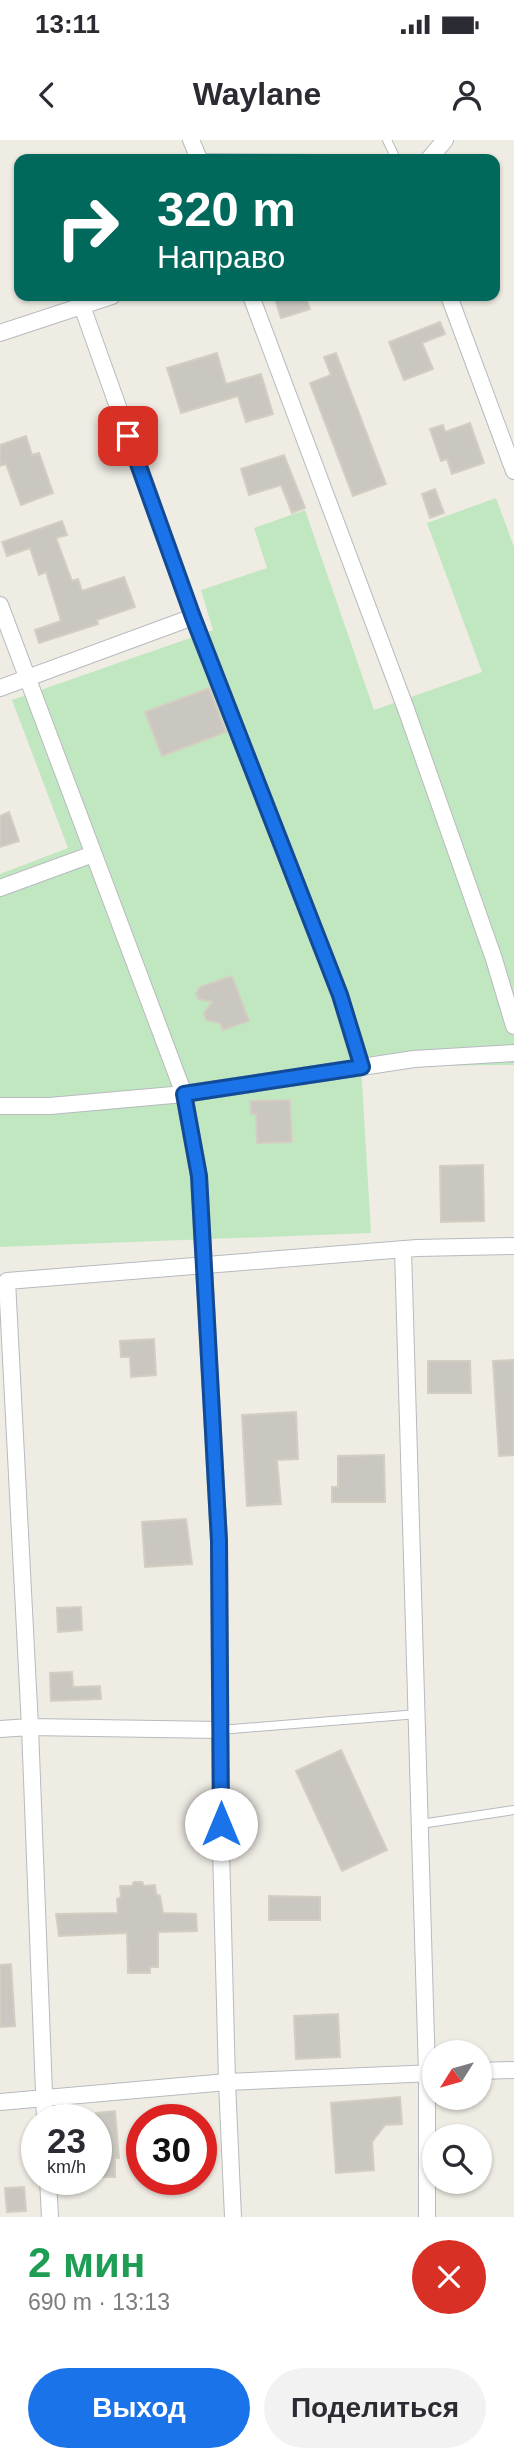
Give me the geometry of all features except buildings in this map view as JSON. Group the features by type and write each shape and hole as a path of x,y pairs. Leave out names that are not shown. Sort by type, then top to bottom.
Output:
{"street":[{"path":"433,154 445,140"},
{"path":"0,333 97,301"},
{"path":"252,301 406,709 494,958 514,1026"},
{"path":"451,301 514,471"},
{"path":"82,306 193,617 340,995 362,1067"},
{"path":"0,605 184,1094 199,1176 219,1541 227,2082 233,2217"},
{"path":"0,688 193,617"},
{"path":"0,888 93,854"},
{"path":"0,1106 50,1106 184,1094 414,1059 514,1053"},
{"path":"44,2104 30,1727 7,1281 404,1249 514,1246"},
{"path":"404,1249 430,2040"},
{"path":"0,1729 30,1727 220,1730"},
{"path":"492,2071 514,2070"},
{"path":"0,2102 227,2082 422,2073"},
{"path":"427,2217 430,2110"},
{"path":"49,2195 50,2217"}],"lane":[{"path":"220,1730 418,1714"},
{"path":"421,1824 514,1810"}],"green space":[{"path":"496,498 514,547 514,1065 361,1066 371,1233 0,1247 0,874 68,848 12,700 213,630 201,590 267,568 254,528 305,510 374,710 482,672 427,523"}],"route":[{"path":"128,436 193,617 340,995 362,1067 184,1094 199,1176 219,1541 221,1824"}]}
